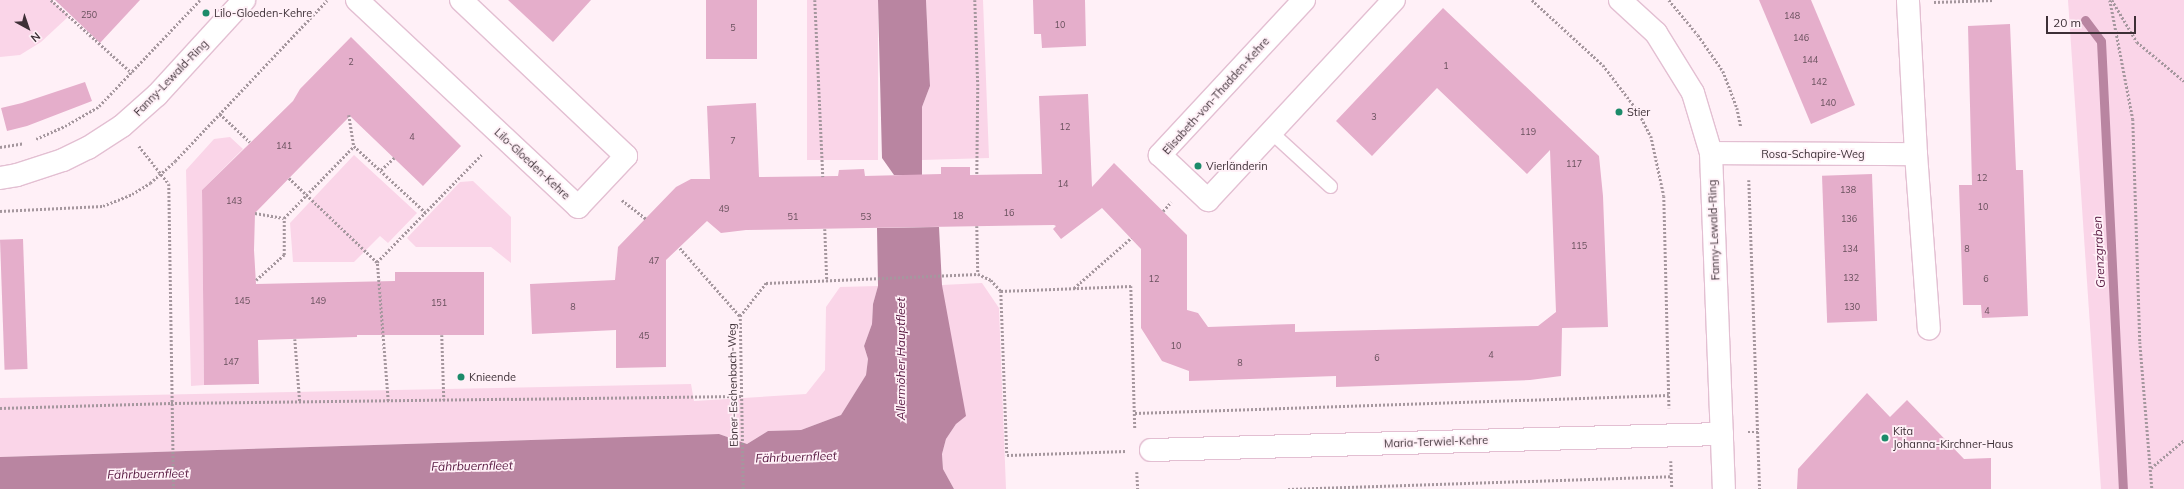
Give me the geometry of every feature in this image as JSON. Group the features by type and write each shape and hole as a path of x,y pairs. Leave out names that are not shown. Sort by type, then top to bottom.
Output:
{"street":[{"name":"Fanny-Lewald-Ring","path":"0,178 23,174 63,160 88,148 122,126 157,94 244,0"},
{"name":"Lilo-Gloeden-Kehre","path":"358,0 578,207 626,156 461,0"},
{"name":"Elisabeth-von-Thadden-Kehre","path":"1304,0 1160,155 1208,200 1394,0"},
{"name":"Fanny-Lewald-Ring","path":"1620,0 1656,33 1693,93 1711,153 1724,489"},
{"path":"1908,2 1916,154 1929,329"},
{"name":"Rosa-Schapire-Weg","path":"1711,153 1916,154"},
{"name":"Maria-Terwiel-Kehre","path":"1143,451 1722,434"}],"lane":[{"path":"1271,132 1330,186"}],"path":[{"path":"51,0 132,73"},
{"path":"34,140 65,126 99,106 200,0"},
{"path":"0,211 103,206 132,194 161,174 220,114 326,0"},
{"path":"815,0 822,176"},
{"path":"975,0 978,84 977,175"},
{"path":"1532,0 1603,65 1638,111 1651,136 1664,196 1669,436 1672,489"},
{"path":"1908,2 1994,0"},
{"path":"2111,0 2138,42 2184,81"},
{"path":"2111,0 2133,120 2140,342 2152,489"},
{"path":"220,114 250,142"},
{"path":"349,116 354,146 425,212"},
{"path":"122,126 169,184 171,403 174,489"},
{"path":"377,262 501,135"},
{"path":"0,147 27,142"},
{"path":"256,280 284,255 284,218 354,146"},
{"path":"381,170 394,158"},
{"path":"289,178 377,262 388,401"},
{"path":"601,183 646,219"},
{"path":"255,213 284,218"},
{"path":"977,226 978,274 991,280 1001,291 1007,455 1143,451"},
{"path":"825,229 827,281"},
{"path":"1073,288 1131,238"},
{"path":"680,248 740,316"},
{"name":"Ebner-Eschenbach-Weg","path":"743,489 740,316 766,283 978,274"},
{"path":"1001,291 1130,286 1135,413 1143,451 1138,489"},
{"path":"442,335 444,400"},
{"path":"295,339 300,402"},
{"path":"1135,413 1668,395"},
{"path":"0,408 171,403 741,396"},
{"path":"2151,468 2184,440"},
{"path":"1288,489 1671,476"}],"shaded area":[{"path":"0,0 51,0 69,16 41,42 20,55 0,57"},
{"path":"807,0 878,0 878,160 807,160"},
{"path":"926,0 983,0 989,158 922,160 922,107 930,86"},
{"path":"2068,0 2184,0 2184,489 2101,489"},
{"path":"230,137 243,149 202,190 204,385 191,386 186,170 214,139"},
{"path":"354,155 417,213 388,243 380,236 354,262 293,262 290,223"},
{"path":"473,181 511,217 511,263 491,247 416,247 407,238 460,182"},
{"path":"982,283 999,308 1006,489 954,489 943,469 942,454 946,439 956,424 942,285"},
{"path":"878,286 873,304 872,324 864,346 868,359 866,375 841,415 801,430 768,431 747,444 719,434 0,457 0,398 691,384 694,401 806,394 825,370 826,307 840,287"}],"water":[{"path":"878,0 926,0 930,86 922,107 922,175 894,175 882,158"},
{"path":"939,227 942,285 966,416 956,424 946,439 942,454 943,469 954,489 0,489 0,457 719,434 747,444 768,431 801,430 841,415 866,375 868,359 864,346 872,324 873,304 878,286 877,228"}],"building":[{"path":"55,0 140,0 100,43"},
{"path":"508,0 591,0 553,42"},
{"path":"706,0 757,0 757,59 706,59"},
{"path":"1033,0 1085,0 1086,46 1042,48 1041,34 1034,34"},
{"path":"1759,0 1811,0 1855,105 1811,124"},
{"path":"1443,8 1599,156 1603,196 1608,327 1562,328 1561,376 1530,380 1336,387 1336,376 1189,381 1189,371 1162,361 1141,328 1141,249 1102,208 1061,239 1053,229 1056,226 1054,225 746,230 721,233 707,221 666,260 666,367 616,368 616,330 532,334 530,284 615,280 618,247 676,187 691,179 710,179 707,106 756,103 759,177 838,176 839,170 864,169 865,176 941,174 941,167 970,167 970,175 1042,174 1039,96 1088,94 1092,187 1114,163 1187,235 1187,310 1198,313 1208,327 1295,324 1295,332 1538,326 1556,312 1550,150 1527,174 1437,88 1372,156 1336,121"},
{"path":"2010,24 2016,170 2023,170 2028,316 1982,318 1981,305 1963,305 1959,185 1972,185 1968,26"},
{"path":"351,37 461,146 423,186 350,116 255,213 254,250 256,284 395,281 395,272 484,272 484,335 357,335 357,337 258,340 259,384 204,385 202,190 293,101 300,89"},
{"path":"85,82 92,101 27,126 7,131 1,108 22,103"},
{"path":"1872,174 1877,321 1827,323 1822,176"},
{"path":"23,239 28,369 5,370 0,240"},
{"name":"Kita Johanna-Kirchner-Haus","path":"1867,393 1890,417 1907,400 1964,459 1991,458 1991,489 1797,489 1798,469"}],"waterway":[{"name":"Grenzgraben","path":"2085,20 2101,41 2123,489"}],"place":[{"name":"Lilo-Gloeden-Kehre","path":"206,13"},
{"name":"Stier","path":"1619,112"},
{"name":"Vierländerin","path":"1198,166"},
{"name":"Knieende","path":"461,377"},
{"name":"Kita Johanna-Kirchner-Haus","path":"1885,438"}],"water label":[{"name":"Allermöher Hauptfleet","path":"901,359"},
{"name":"Fährbuernfleet","path":"796,457"},
{"name":"Fährbuernfleet","path":"472,466"},
{"name":"Fährbuernfleet","path":"148,474"}]}
